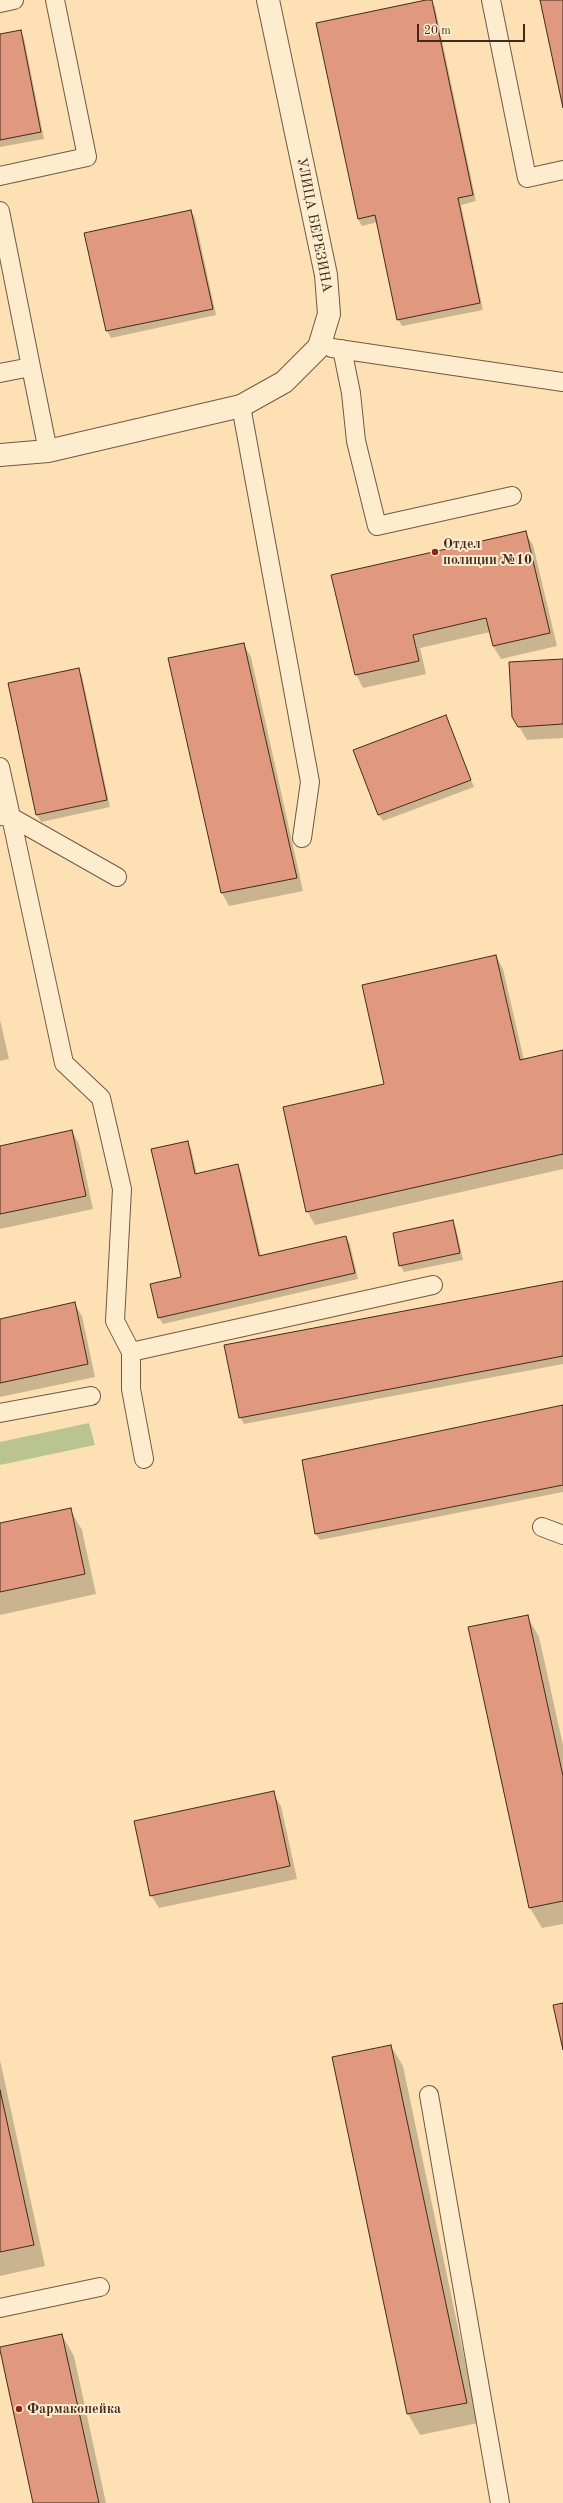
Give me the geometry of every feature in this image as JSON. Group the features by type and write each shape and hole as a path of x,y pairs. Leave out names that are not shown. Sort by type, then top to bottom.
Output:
{"street":[{"name":"УЛИЦА БЕРЕЗИНА","path":"0,455 48,451 241,406 284,382 319,348 329,314 326,275 268,0"}],"lane":[{"path":"0,3 14,0"},
{"path":"0,176 87,157 55,0"},
{"path":"491,0 527,178 563,170"},
{"path":"0,211 48,451"},
{"path":"319,348 342,349 563,382"},
{"path":"342,349 351,393 356,441 378,526 512,496"},
{"path":"0,373 31,367"},
{"path":"241,406 310,782 302,838"},
{"path":"0,767 5,817 64,1062 101,1098 122,1188 115,1321 131,1352 131,1389 144,1459"},
{"path":"5,817 117,877"},
{"path":"131,1352 433,1285"},
{"path":"0,1413 91,1396"},
{"path":"542,1527 563,1535"},
{"path":"429,2095 500,2503"},
{"path":"0,2308 100,2286"}],"green space":[{"path":"89,1423 95,1445 0,1465 0,1442"}],"building":[{"path":"432,0 473,195 458,198 480,303 397,320 375,215 358,219 316,23"},
{"path":"540,0 563,0 563,108"},
{"path":"21,30 41,132 0,140 0,34"},
{"path":"191,210 213,309 106,331 84,233"},
{"path":"526,531 550,633 493,646 486,618 413,635 419,661 355,675 331,575"},
{"path":"244,643 297,878 221,893 168,658"},
{"path":"563,659 563,724 518,727 512,717 509,662"},
{"path":"79,668 107,800 36,815 8,683"},
{"path":"446,715 471,780 378,815 353,750"},
{"path":"496,955 520,1060 563,1050 563,1154 306,1212 283,1107 384,1084 362,985"},
{"path":"72,1130 86,1196 0,1214 0,1146"},
{"path":"188,1141 195,1174 238,1164 259,1256 346,1236 355,1273 158,1318 150,1284 181,1277 151,1149"},
{"path":"453,1220 460,1253 399,1266 393,1233"},
{"path":"563,1281 563,1356 239,1418 224,1345"},
{"path":"75,1302 88,1364 0,1383 0,1319"},
{"path":"563,1405 563,1485 315,1534 302,1460"},
{"path":"71,1508 85,1574 0,1592 0,1523"},
{"path":"528,1615 563,1776 563,1901 529,1908 468,1627"},
{"path":"274,1791 290,1866 150,1896 134,1821"},
{"path":"563,2003 563,2050 553,2005"},
{"path":"391,2045 467,2403 407,2414 332,2057"},
{"path":"0,2090 34,2245 0,2252"},
{"path":"62,2334 99,2503 33,2503 0,2347"}],"place":[{"name":"Отдел полиции №10","path":"435,552"},
{"name":"Фармакопейка","path":"19,2409"}]}
